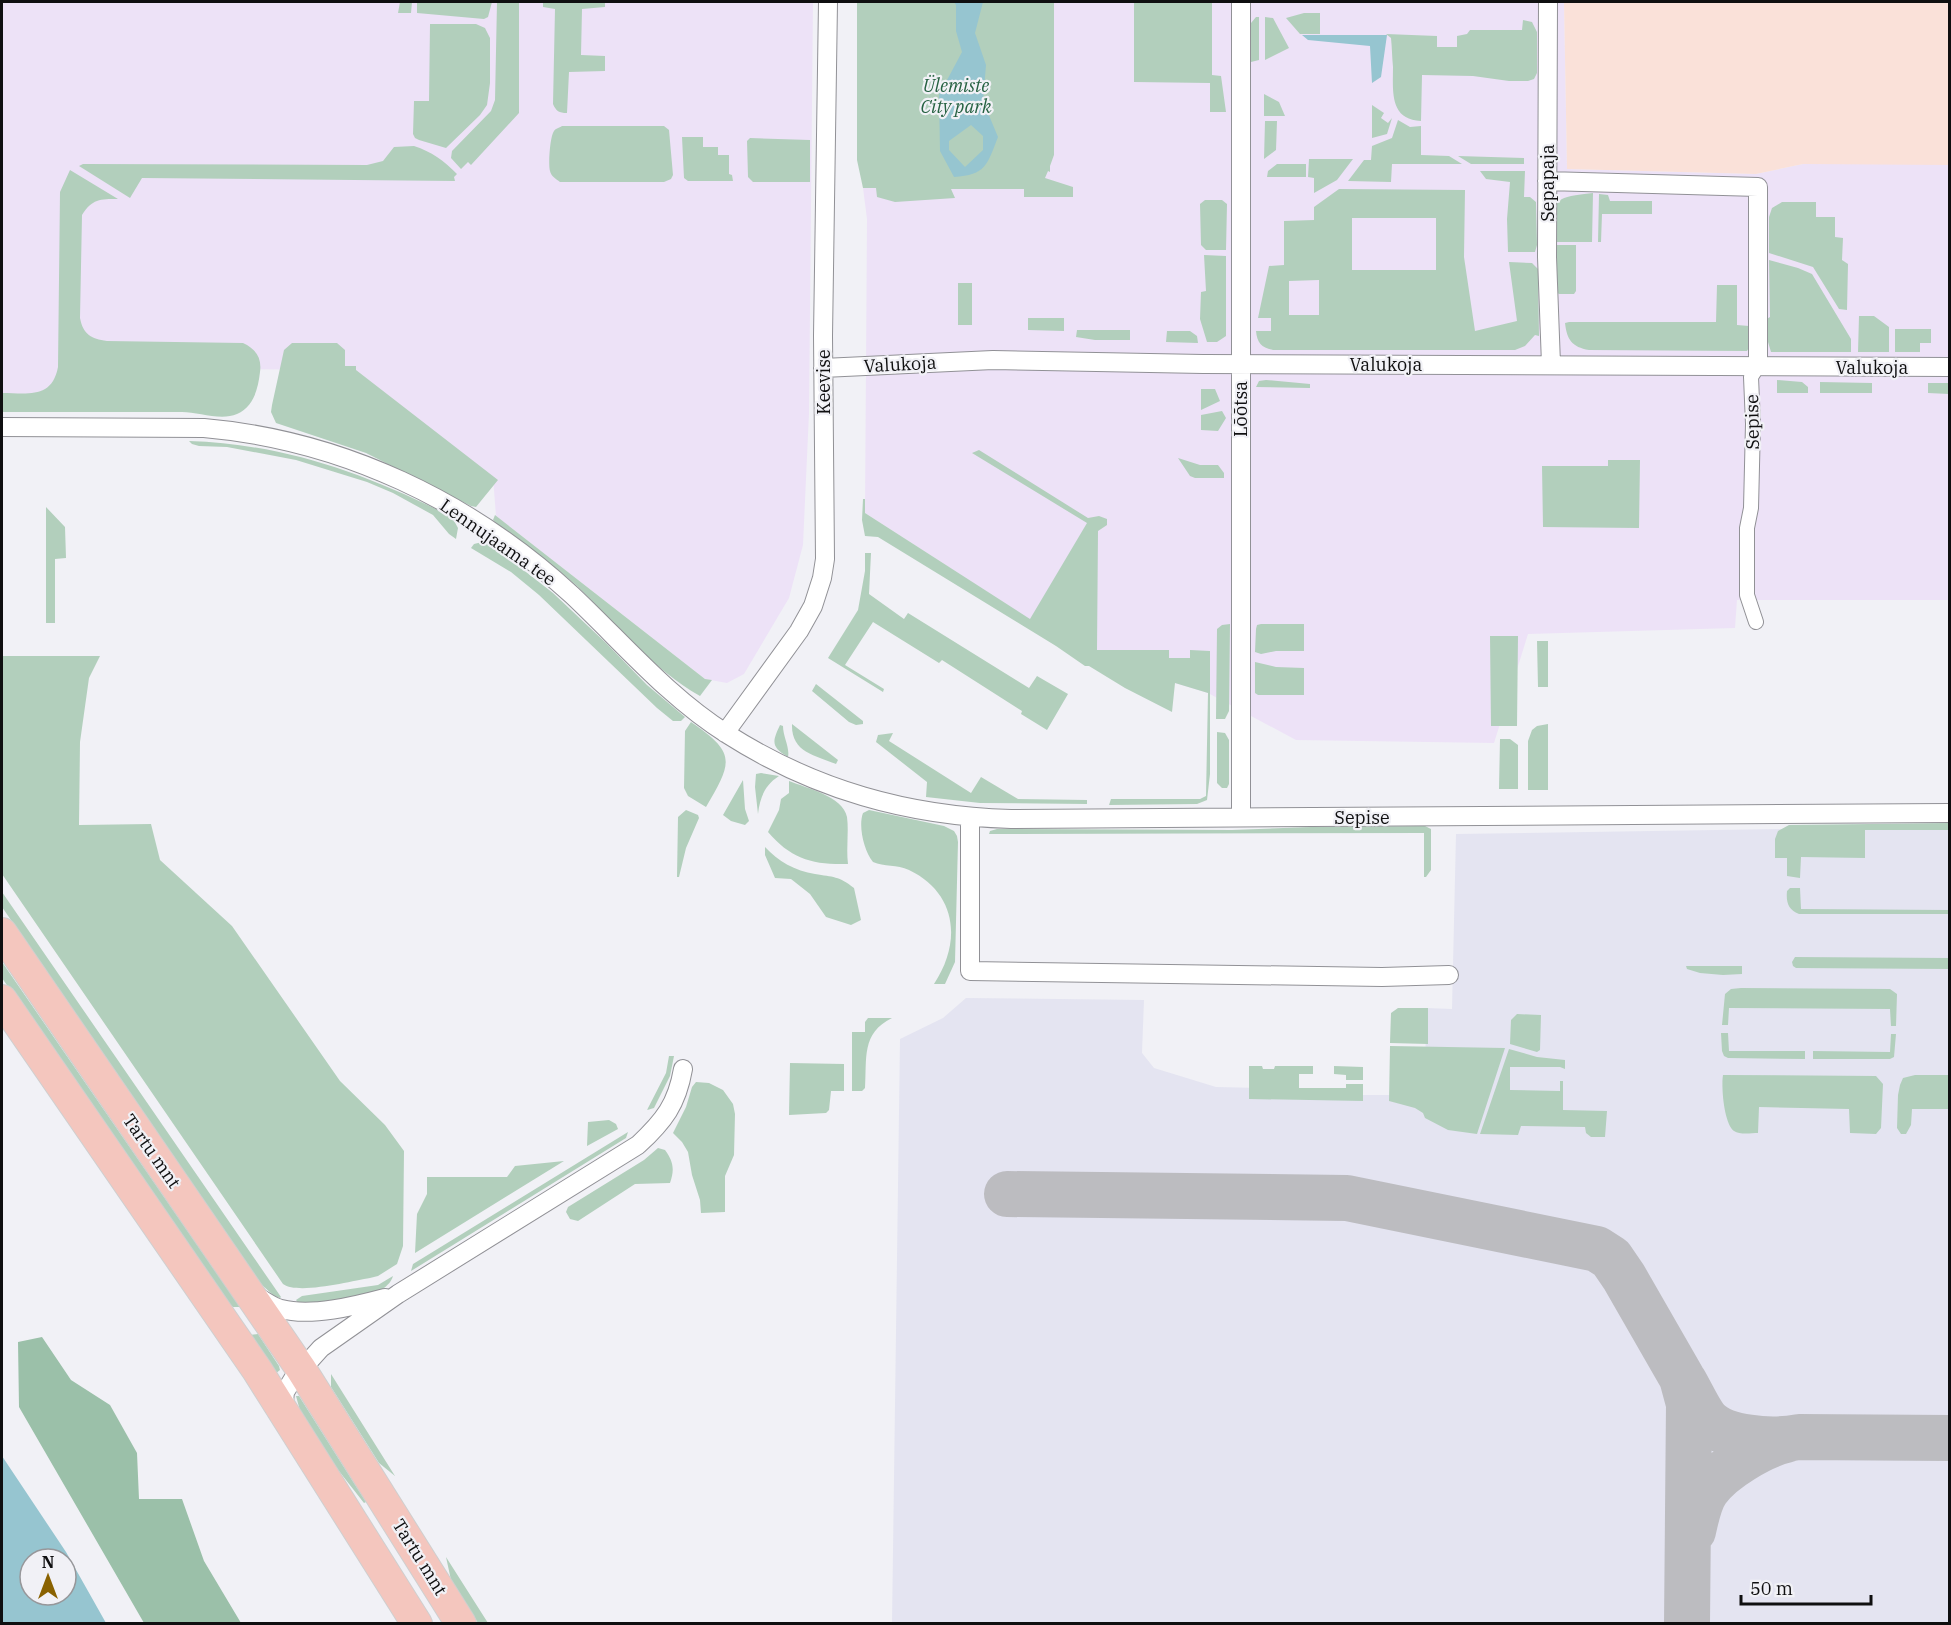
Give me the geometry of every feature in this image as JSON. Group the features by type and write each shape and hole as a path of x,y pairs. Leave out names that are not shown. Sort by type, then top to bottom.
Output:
{"highway":[{"name":"Tartu mnt","path":"2,933 301,1369 461,1623"},
{"name":"Tartu mnt","path":"2,1000 283,1411 417,1623"}],"street":[{"name":"Keevise","path":"724,733 799,631 813,606 825,559 823,368 828,2"},
{"name":"Lõõtsa","path":"1241,2 1241,817"},
{"name":"Sepapaja","path":"1548,2 1547,257 1551,364"},
{"name":"Sepise","path":"1547,181 1758,187 1758,366 1751,378 1754,424 1751,508 1747,528 1747,595 1756,622"},
{"name":"Valukoja","path":"823,368 993,360 1240,364 1950,367"},
{"name":"Lennujaama tee","path":"2,427 229,430 286,440 327,451 374,468 422,489 477,522 524,555 569,593 652,674 724,733 789,769 836,789 890,804 970,817"},
{"name":"Sepise","path":"970,817 1950,813"},
{"path":"970,817 970,971 1382,977 1449,975"},
{"path":"283,1411 285,1392 301,1369 321,1348 398,1294 638,1145 665,1118 678,1092 683,1069"},
{"path":"249,1293 279,1309 297,1311 358,1305 398,1294"}],"shaded area":[{"path":"2,2 813,2 809,413 803,545 789,598 744,674 727,683 705,679 496,516 493,477 355,370 71,368 70,402 2,399"},
{"path":"1054,2 1564,2 1567,169 1756,174 1803,164 1949,2 1949,600 1737,600 1735,628 1528,634 1494,743 1296,740 1208,693 1088,657 865,513 867,219 863,188 1040,189 1054,155"},
{"path":"1564,2 1949,2 1949,165 1803,164 1756,174 1567,169"},
{"path":"1949,829 1949,1623 892,1624 900,1039 943,1018 966,998 1144,1000 1142,1053 1154,1068 1216,1087 1261,1088 1262,1095 1425,1095 1426,1008 1452,1009 1456,834"}],"green space":[{"path":"400,2 412,2 411,13 398,13"},
{"path":"417,2 492,2 488,17 484,19 417,13"},
{"path":"497,2 519,2 519,113 471,165 468,162 461,169 451,158 452,151 491,111 495,100"},
{"path":"543,2 605,2 605,7 582,9 581,55 605,56 605,71 569,72 567,113 558,111 553,104 555,9 543,7"},
{"name":"Ülemiste City park","path":"857,2 1054,2 1054,155 1050,172 1048,171 1045,178 1073,187 1073,197 1024,197 1024,189 951,189 955,198 895,202 877,197 876,188 863,188 857,160"},
{"path":"1134,2 1212,2 1212,75 1221,76 1226,112 1210,112 1210,83 1134,82"},
{"path":"1304,13 1320,13 1320,34 1300,34 1286,18"},
{"path":"1259,17 1259,60 1251,62 1251,23"},
{"path":"1265,17 1273,18 1289,48 1265,60"},
{"path":"1523,20 1532,22 1537,32 1537,73 1534,79 1509,81 1473,76 1422,75 1421,121 1411,119 1398,110 1393,94 1391,38 1386,34 1437,36 1437,47 1457,47 1457,36 1467,34 1470,30 1522,30"},
{"path":"430,24 476,24 485,28 490,38 490,83 487,105 480,115 446,148 419,140 413,134 414,101 429,101"},
{"path":"1264,94 1279,102 1285,116 1264,116"},
{"path":"1372,105 1384,113 1381,118 1388,123 1392,118 1387,134 1372,138"},
{"path":"1398,120 1410,127 1421,126 1421,155 1449,156 1462,164 1392,164 1391,182 1348,181 1364,160 1371,160 1372,146 1392,138"},
{"path":"1265,121 1277,121 1276,150 1264,159"},
{"path":"562,126 664,126 669,130 673,175 671,179 664,182 560,182 551,173 549,157 553,134"},
{"path":"682,137 703,137 703,147 718,147 718,155 729,155 729,174 732,175 733,181 688,181 684,178"},
{"path":"750,138 810,140 810,182 753,182 748,177 747,141"},
{"path":"414,146 432,154 447,165 457,174 454,177 455,181 142,178 130,198 79,166 83,164 367,165 383,161 394,147"},
{"path":"1458,156 1524,158 1524,164 1471,164"},
{"path":"1309,159 1353,159 1337,180 1314,193 1314,178 1308,177"},
{"path":"1277,164 1306,164 1306,177 1267,177 1268,171"},
{"path":"70,170 118,199 97,201 89,206 82,215 80,318 86,332 96,339 107,341 243,343 257,354 260,367 254,396 243,411 224,417 182,412 2,412 2,393 38,392 50,385 58,367 60,192"},
{"path":"1480,171 1525,171 1524,197 1530,197 1536,202 1537,245 1535,252 1508,252 1507,219 1510,182 1486,179"},
{"path":"1339,189 1465,190 1464,257 1475,331 1517,321 1509,262 1532,263 1538,269 1539,336 1535,335 1525,346 1515,350 1273,350 1266,348 1259,342 1256,331 1271,331 1271,318 1258,318 1269,266 1284,265 1284,221 1314,220 1314,207","holes":["1352,218 1436,218 1436,270 1352,270","1319,280 1319,315 1289,315 1289,281"]},
{"path":"1593,193 1592,242 1554,242 1554,217 1557,204 1568,197"},
{"path":"1599,194 1608,195 1610,201 1652,201 1652,214 1602,214 1601,242 1598,242"},
{"path":"1205,200 1222,200 1227,204 1226,250 1206,250 1201,245 1200,204"},
{"path":"1782,202 1816,202 1816,217 1835,217 1835,237 1843,238 1842,260 1848,264 1847,310 1839,309 1813,267 1769,253 1769,217 1772,208"},
{"path":"1555,245 1576,245 1576,291 1574,294 1559,294 1555,291"},
{"path":"1204,255 1226,256 1226,336 1217,342 1207,342 1200,319 1201,292 1206,291"},
{"path":"1769,260 1812,274 1851,339 1851,352 1771,352 1768,342 1765,341 1765,320 1770,317"},
{"path":"958,283 972,283 972,325 958,325"},
{"path":"1717,285 1737,285 1737,325 1749,326 1750,346 1747,351 1589,350 1574,345 1567,334 1565,323 1569,322 1716,322"},
{"path":"1859,316 1874,316 1889,327 1889,352 1858,352"},
{"path":"1028,318 1064,318 1064,331 1028,330"},
{"path":"1895,329 1931,329 1931,343 1920,343 1920,352 1895,352"},
{"path":"1077,330 1130,330 1130,340 1095,340 1076,337"},
{"path":"1167,331 1190,331 1197,336 1198,343 1166,342"},
{"path":"292,343 337,343 345,350 345,366 356,366 356,370 498,480 476,507 471,506 366,453 276,423 271,412 272,405 284,350"},
{"path":"1777,380 1802,382 1808,387 1808,393 1777,393"},
{"path":"1259,381 1310,384 1310,388 1256,387"},
{"path":"1820,382 1872,383 1872,393 1820,393"},
{"path":"1928,383 1949,383 1949,394 1928,393"},
{"path":"1201,389 1215,389 1220,401 1201,410"},
{"path":"1222,411 1226,418 1218,431 1201,430 1201,415"},
{"path":"189,441 259,448 325,464 357,475 389,487 452,517 458,528 456,539 433,515 367,482 296,460 227,447 199,446"},
{"path":"979,450 1088,518 1099,516 1107,519 1107,525 1098,531 1097,650 1169,650 1169,658 1190,658 1190,650 1210,651 1210,774 1207,800 1197,804 1109,805 1111,799 1200,799 1206,796 1208,693 1175,683 1172,712 1089,666 1085,666 878,537 865,536 862,520 863,499 865,499 865,513 1030,619 1087,523 972,453"},
{"path":"1178,458 1200,465 1218,465 1224,473 1224,478 1190,476"},
{"path":"1608,460 1640,460 1639,528 1543,527 1542,466 1608,466"},
{"path":"46,507 65,527 66,558 55,559 55,623 46,623"},
{"path":"495,515 705,679 712,680 700,696 666,673 577,586 497,524 493,520"},
{"path":"486,541 553,593 647,685 685,717 681,721 673,721 539,595 511,572 471,548 474,544"},
{"path":"865,553 871,553 869,594 904,619 908,613 1029,688 1037,676 1068,694 1047,730 1021,714 1022,711 942,660 939,663 873,622 845,665 884,689 883,692 828,658 858,610 865,571"},
{"path":"1230,624 1229,711 1225,719 1216,719 1217,629 1222,625"},
{"path":"1304,624 1304,651 1276,651 1261,654 1255,652 1256,629 1257,625"},
{"path":"1490,636 1518,636 1517,726 1491,726"},
{"path":"1537,641 1548,641 1548,687 1538,687"},
{"path":"2,656 100,656 89,678 80,742 79,825 151,824 160,860 232,926 340,1081 385,1125 404,1151 403,1246 397,1264 378,1276 312,1288 290,1287 283,1284 2,874"},
{"path":"1255,662 1276,667 1304,668 1304,695 1258,695 1255,693"},
{"path":"816,684 863,721 863,724 856,725 849,722 812,691"},
{"path":"691,722 716,742 723,750 726,759 721,779 706,807 688,796 684,788 685,731"},
{"path":"792,724 838,760 836,764 812,755 800,747 795,741"},
{"path":"1548,724 1548,790 1528,790 1528,741 1532,730 1537,726"},
{"path":"780,725 783,726 788,757 778,750 775,744 775,736"},
{"path":"1217,732 1225,733 1229,740 1229,784 1227,788 1222,788 1217,783"},
{"path":"893,733 889,741 971,793 981,777 1018,799 1087,800 1087,804 980,803 926,797 927,782 876,742 878,735"},
{"path":"1500,739 1510,739 1518,745 1518,789 1499,789"},
{"path":"756,774 779,776 764,792 758,814 755,787"},
{"path":"743,780 745,809 749,821 745,825 731,821 723,815"},
{"path":"789,781 831,798 844,810 848,823 848,864 813,861 794,854 785,849 768,832 779,810 781,799 789,793"},
{"path":"686,810 698,815 699,818 686,848 679,877 677,877 678,817"},
{"path":"869,810 944,826 954,831 957,836 955,962 945,984 934,984 949,952 950,920 945,905 937,892 925,880 909,870 873,862 867,852 862,831 863,813"},
{"path":"1949,823 1949,830 1865,830 1865,858 1801,857 1800,878 1787,876 1787,858 1775,858 1775,839 1778,831 1789,825"},
{"path":"1425,826 1431,829 1431,870 1426,877 1424,877 1424,833 989,834 990,831 997,829 1232,830"},
{"path":"765,847 775,857 794,868 836,878 854,888 861,920 851,925 826,917 810,894 791,879 775,878 765,855"},
{"path":"1790,888 1800,888 1801,909 1949,910 1949,914 1799,914 1788,905 1787,891"},
{"path":"2,892 280,1298 274,1296 261,1284 2,907"},
{"path":"1795,957 1949,958 1949,969 1796,968 1792,962"},
{"path":"2,962 240,1307 233,1307 225,1302 2,978"},
{"path":"1686,966 1742,966 1742,974 1700,973 1687,969"},
{"path":"1731,989 1890,989 1897,994 1896,1026 1891,1026 1890,1009 1729,1008 1728,1025 1722,1025 1725,994"},
{"path":"1398,1008 1428,1008 1428,1044 1390,1043 1391,1013"},
{"path":"1517,1014 1541,1015 1540,1050 1537,1052 1510,1044 1511,1020"},
{"path":"868,1018 892,1018 882,1024 870,1039 866,1057 865,1088 862,1091 852,1091 852,1032 865,1032 865,1022"},
{"path":"1721,1033 1728,1033 1729,1051 1805,1051 1805,1059 1728,1058 1722,1051"},
{"path":"1891,1034 1896,1034 1894,1057 1890,1059 1813,1059 1813,1051 1890,1052"},
{"path":"1390,1046 1505,1048 1477,1134 1448,1130 1425,1118 1423,1113 1415,1108 1389,1101"},
{"path":"1509,1049 1537,1057 1565,1060 1565,1069 1560,1067 1510,1067 1510,1090 1560,1091 1560,1081 1563,1081 1563,1110 1607,1111 1605,1137 1591,1137 1586,1133 1585,1127 1521,1126 1518,1135 1480,1134"},
{"path":"669,1056 674,1056 670,1076 654,1108 647,1110 666,1073"},
{"path":"790,1063 844,1064 844,1091 831,1091 829,1110 826,1113 789,1115"},
{"path":"1249,1066 1274,1069 1275,1066 1313,1066 1313,1074 1299,1074 1299,1088 1346,1088 1346,1084 1363,1084 1363,1101 1249,1099"},
{"path":"1334,1066 1363,1067 1363,1080 1346,1080 1346,1075 1334,1074"},
{"path":"1723,1075 1876,1076 1883,1084 1881,1128 1876,1134 1850,1133 1849,1109 1759,1107 1758,1133 1736,1132 1731,1127 1726,1113 1722,1088"},
{"path":"1915,1075 1949,1075 1949,1109 1912,1109 1911,1125 1906,1134 1901,1134 1897,1128 1900,1085 1903,1078"},
{"path":"696,1082 709,1083 723,1090 733,1104 735,1114 734,1155 725,1176 725,1212 701,1213 688,1152 673,1133"},
{"path":"609,1120 616,1124 618,1129 587,1146 588,1122"},
{"path":"628,1132 626,1138 411,1271 413,1264"},
{"path":"658,1148 665,1150 670,1158 673,1169 670,1183 635,1184 578,1221 570,1219 566,1212 568,1207 644,1160"},
{"path":"564,1161 415,1253 417,1214 427,1194 427,1177 507,1177 515,1166"},
{"path":"393,1276 388,1285 366,1296 299,1304 296,1300 302,1296 378,1285"},
{"path":"258,1334 279,1366 280,1370 275,1374 249,1335"},
{"path":"42,1337 71,1380 110,1405 137,1453 139,1499 182,1499 204,1561 241,1623 144,1623 19,1407 18,1342"},
{"path":"331,1374 395,1476 379,1463 331,1387"},
{"path":"296,1396 299,1396 366,1502 364,1503 317,1443 302,1418"},
{"path":"446,1557 488,1623 478,1623 451,1580"}],"water":[{"path":"954,2 983,2 975,33 986,65 983,101 998,137 984,167 973,174 954,177 940,151 939,95 962,52 956,31","holes":["971,125 983,136 983,150 965,167 949,150 949,141"]},
{"path":"1302,35 1387,35 1381,77 1372,83 1370,46 1308,40"},
{"path":"2,1456 63,1547 18,1547 18,1607 78,1607 78,1573 106,1623 2,1623"}],"taxiway":[{"path":"1007,1194 1347,1198 1597,1249 1611,1258 1624,1277 1682,1378 1689,1404 1687,1624"},
{"path":"1684,1381 1705,1418 1724,1431 1749,1438 1950,1438"},
{"path":"1693,1531 1702,1499 1722,1474 1765,1447 1786,1440"}]}
